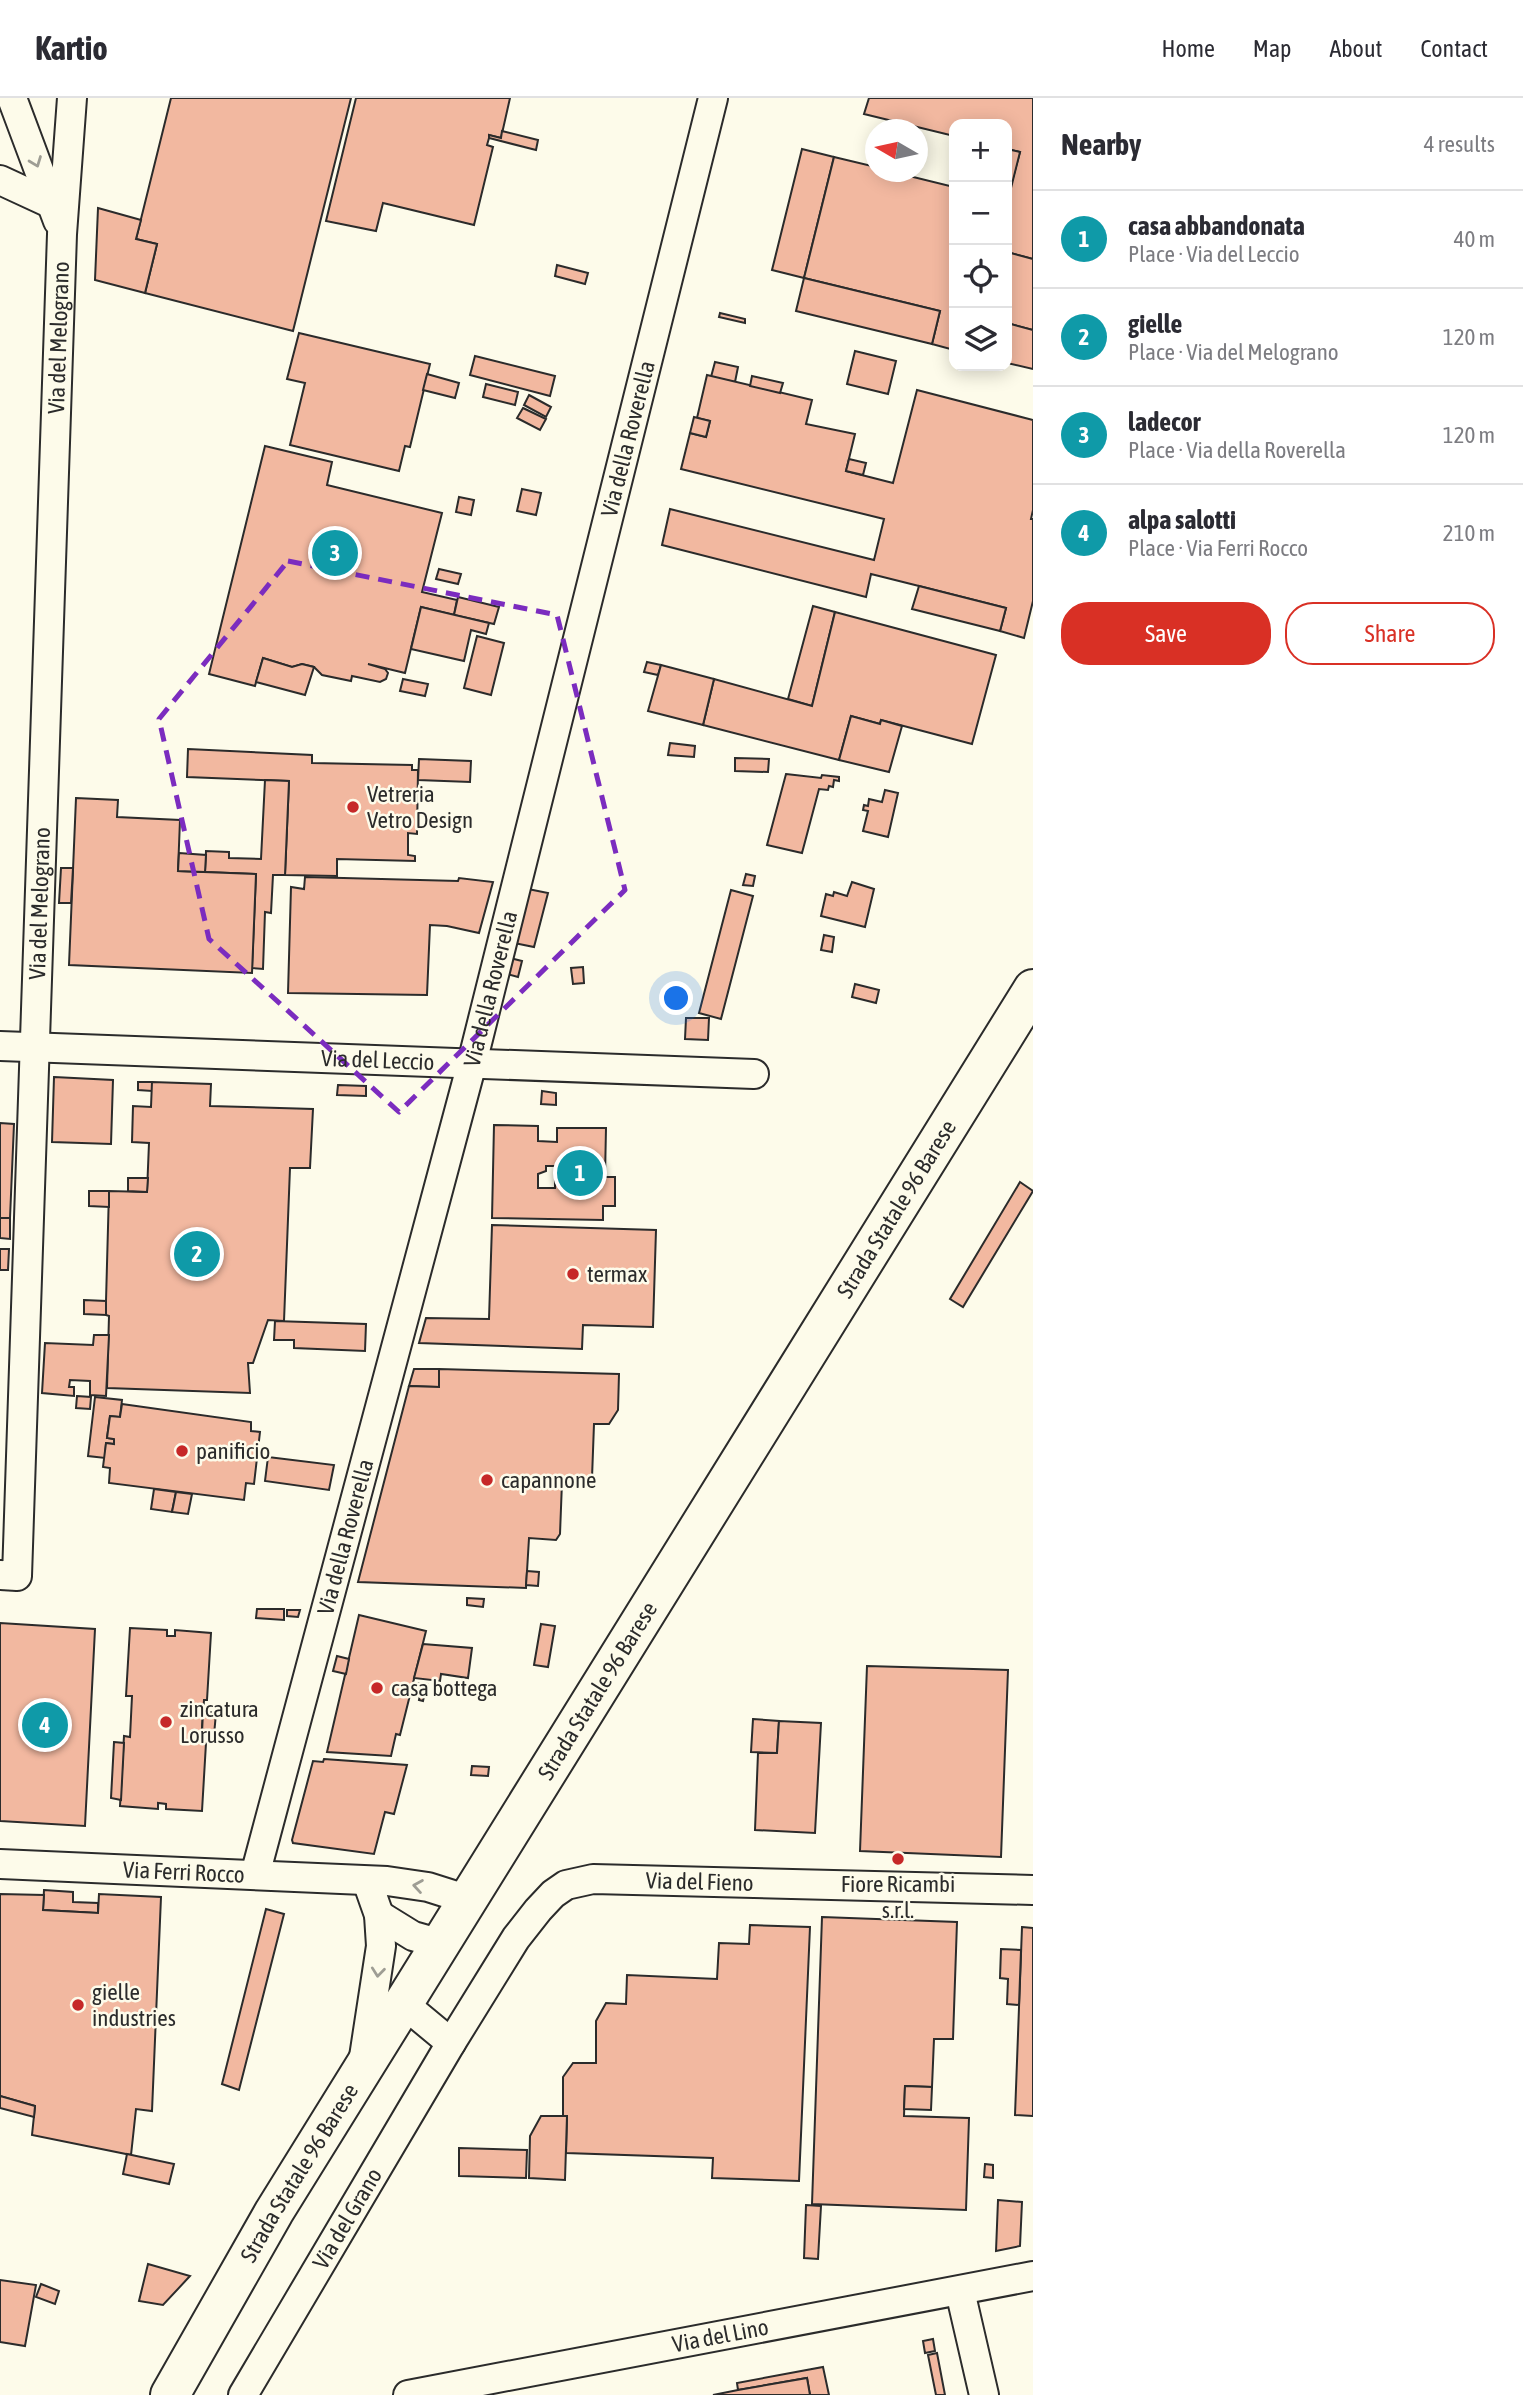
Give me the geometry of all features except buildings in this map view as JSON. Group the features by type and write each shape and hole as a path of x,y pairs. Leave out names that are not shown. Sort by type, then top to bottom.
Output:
{"main road":[{"name":"Strada Statale 96 Barese","path":"170,2395 274,2212 1033,989"}],"street":[{"path":"12,98 62,234"},
{"name":"Via del Melograno","path":"8,1575 36,1047 62,234 72,98"},
{"name":"Via della Roverella","path":"256,1875 472,1063 713,98"},
{"path":"0,180 52,204"},
{"name":"Via del Leccio","path":"0,1046 754,1074"},
{"name":"Via Ferri Rocco","path":"0,1864 387,1881 428,1887 469,1900"},
{"name":"Via del Fieno","path":"451,2043 516,1938 538,1910 566,1885 580,1881 593,1879 1033,1891"},
{"path":"362,2072 381,1945 379,1914 367,1881"},
{"path":"379,1914 413,1936 441,1944"},
{"path":"404,2004 451,2043"},
{"name":"Via del Grano","path":"243,2395 451,2043"},
{"name":"Via del Lino","path":"408,2395 1033,2276"},
{"path":"960,2291 984,2395"}],"highlighted area":[{"path":"288,561 557,615 625,890 399,1112 209,939 159,719"}],"place":[{"name":"ladecor","path":"335,553"},
{"name":"Vetreria Vetro Design","path":"353,807"},
{"name":"casa abbandonata","path":"580,1173"},
{"name":"gielle","path":"197,1254"},
{"name":"termax","path":"573,1274"},
{"name":"panificio","path":"182,1451"},
{"name":"capannone","path":"487,1480"},
{"name":"casa bottega","path":"377,1688"},
{"name":"zincatura Lorusso","path":"166,1722"},
{"name":"alpa salotti","path":"45,1725"},
{"name":"Fiore Ricambi s.r.l.","path":"898,1859"},
{"name":"gielle industries","path":"78,2005"}]}
